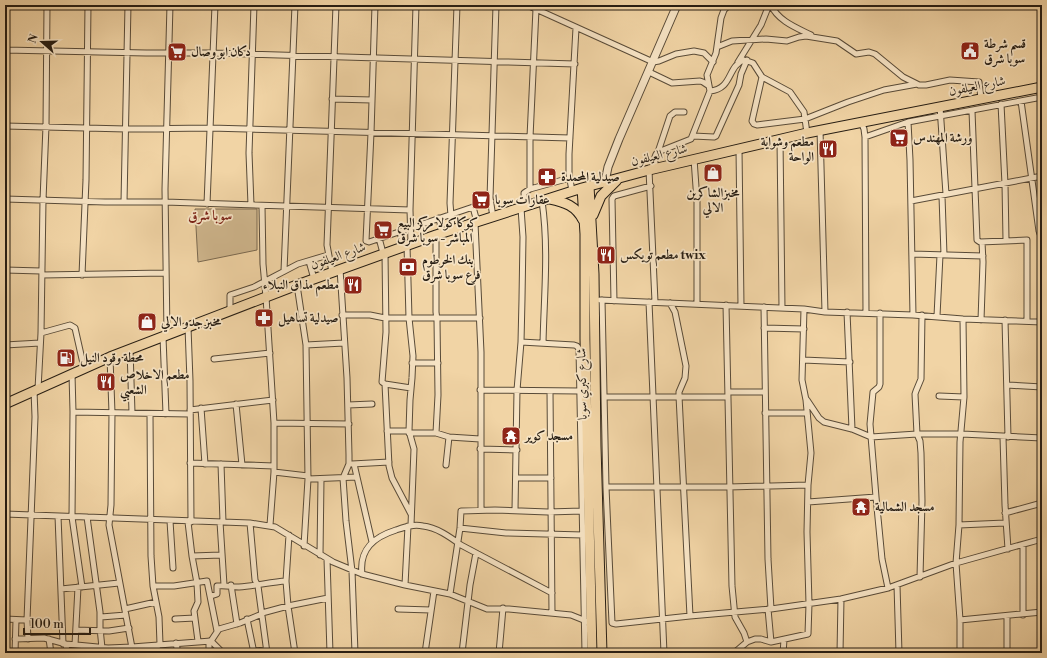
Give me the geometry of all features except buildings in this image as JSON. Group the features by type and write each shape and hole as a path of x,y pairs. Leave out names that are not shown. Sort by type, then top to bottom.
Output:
{"highway":[{"name":"شارع العيلفون","path":"5,402 110,357 297,285 452,229 572,191 652,169 820,130 1042,87"},
{"path":"545,200 571,206 588,220 601,196 619,179"},
{"name":"شارع كبري سوبا","path":"586,187 590,339 588,621 592,653"},
{"name":"شارع كبري سوبا","path":"588,220 598,300 590,339 596,446 602,653"}],"street":[{"path":"5,111 6,5"},
{"path":"28,639 27,620 35,412 41,333 41,273 46,126 47,5"},
{"path":"82,275 85,202 88,5"},
{"path":"124,202 128,5"},
{"path":"166,414 165,202 170,5"},
{"path":"207,204 215,5"},
{"path":"251,205 249,130 254,5"},
{"path":"284,272 294,5"},
{"path":"336,5 327,245 328,256 336,271 342,315 352,464 357,477 372,542"},
{"path":"375,5 366,240 368,242 491,201"},
{"path":"405,585 409,526 412,514 414,449 409,432 412,363 407,245 410,228 416,5"},
{"path":"452,229 450,214 457,5"},
{"path":"493,217 491,201 496,5"},
{"path":"527,5 653,62 659,62 676,54 694,51 704,53 713,62"},
{"path":"605,182 608,167 677,5"},
{"path":"658,152 688,141 693,136 709,89 707,75 716,53 721,18 724,10 729,5"},
{"path":"648,72 672,83 702,82 709,89 718,90 724,86 761,25 770,5 781,18 815,37"},
{"path":"530,189 530,137 536,9"},
{"path":"572,191 570,178 570,138 576,28"},
{"path":"717,47 728,42 766,39 786,41 799,37 815,37 838,41 856,54 870,52 875,54 903,76 917,84"},
{"path":"5,50 213,53 575,64"},
{"path":"737,63 748,60 753,63 762,77 790,92 804,112 807,133"},
{"path":"693,136 716,136 739,85 741,74 748,60"},
{"path":"762,77 753,117 754,124 761,125 805,120 848,102 884,90 917,84 926,85 950,80 979,82 981,98"},
{"path":"865,137 908,122 1042,97"},
{"path":"332,99 372,100"},
{"path":"1021,101 1039,231 1042,235"},
{"path":"1001,104 1006,240"},
{"path":"937,316 942,255 944,195 940,106"},
{"path":"972,111 977,240 982,242 1025,239 1027,241 1027,321"},
{"path":"655,302 650,186 652,169 670,116 675,112 684,112"},
{"path":"861,122 865,137 866,313"},
{"path":"908,122 913,315"},
{"path":"5,126 126,129 210,128 570,138"},
{"path":"820,130 825,312"},
{"path":"780,139 782,308"},
{"path":"739,149 741,306"},
{"path":"694,159 697,201 698,304"},
{"path":"911,201 1042,176"},
{"path":"515,510 517,390 521,342 524,193 530,189 570,178"},
{"path":"614,301 612,199 614,196 650,186"},
{"path":"5,199 85,202 165,202 410,210"},
{"path":"543,344 546,301 545,200"},
{"path":"262,206 262,264 266,297 274,423 274,469 270,525"},
{"path":"473,207 476,222 480,318 481,510"},
{"path":"436,433 438,363 436,312 439,218"},
{"path":"400,231 407,245"},
{"path":"379,238 384,253 386,332 382,384 411,388"},
{"path":"981,320 982,242"},
{"path":"912,254 983,256"},
{"path":"230,310 230,295 254,287 310,261 328,256"},
{"path":"310,261 314,279"},
{"path":"5,270 82,275 166,273"},
{"path":"297,285 306,345 308,478 304,546"},
{"path":"1042,322 981,320 880,313 825,312 804,309 764,307 598,300 604,397 612,623 616,624 770,609 841,599 888,588 956,564 1042,539"},
{"path":"649,302 664,653"},
{"path":"670,303 675,312 686,366 685,378 679,396 690,616"},
{"path":"726,306 732,586 735,617 747,642"},
{"path":"764,307 768,559 771,642"},
{"path":"734,653 747,642 759,638 771,642 808,634 808,484 811,453 806,400 802,380 804,309"},
{"path":"848,312 852,429"},
{"path":"880,313 880,384 879,387 873,392 870,414 882,559 888,588"},
{"path":"342,315 370,315 385,318 480,318"},
{"path":"920,577 921,469 920,441 917,434 915,394 921,379 922,315"},
{"path":"960,653 960,620 956,564 959,525 960,442 962,434 964,397 963,319"},
{"path":"1005,320 1007,385 1005,513 1008,549"},
{"path":"41,333 70,326 75,328 84,368"},
{"path":"188,327 190,412 189,522 192,556 198,583 198,602 194,609 198,642"},
{"path":"764,328 804,329"},
{"path":"521,342 577,346 582,511 588,621 586,653"},
{"path":"5,345 40,343"},
{"path":"306,345 344,343"},
{"path":"130,349 132,413"},
{"path":"214,359 270,353"},
{"path":"110,357 112,413 110,528 132,650"},
{"path":"803,360 850,362"},
{"path":"412,363 438,363"},
{"path":"72,374 72,517 80,587 76,645"},
{"path":"385,384 389,462 392,478 412,514"},
{"path":"1007,385 1042,387"},
{"path":"480,390 579,391"},
{"path":"550,391 552,478 552,613"},
{"path":"604,397 728,395 765,392"},
{"path":"939,396 964,397"},
{"path":"73,412 166,414 190,412 201,408 273,400"},
{"path":"806,400 819,418 824,422 852,429 871,437 917,434 962,434 1042,438"},
{"path":"236,404 242,465"},
{"path":"348,405 372,404"},
{"path":"201,408 205,464"},
{"path":"765,413 807,412"},
{"path":"150,414 152,462 150,520 153,586 159,617 158,653"},
{"path":"274,423 349,424"},
{"path":"387,431 436,433 450,437 480,439"},
{"path":"446,465 450,437"},
{"path":"480,449 517,450"},
{"path":"352,464 389,462"},
{"path":"190,463 242,465 274,469 308,478 321,479 357,477"},
{"path":"221,464 221,555 224,585"},
{"path":"352,464 343,478 352,571 355,653"},
{"path":"516,478 552,478"},
{"path":"320,555 321,479"},
{"path":"606,487 729,487 808,484"},
{"path":"808,502 876,498"},
{"path":"1005,513 1042,503"},
{"path":"450,594 460,528 461,511 582,511"},
{"path":"5,514 270,525 327,559 352,571 405,585 450,594 485,608 504,608 571,615 588,621"},
{"path":"58,516 61,589 67,653"},
{"path":"87,517 97,585 102,648"},
{"path":"170,521 173,568"},
{"path":"247,619 254,652 267,652 258,584 256,580 250,523"},
{"path":"959,525 1006,523"},
{"path":"362,574 361,566 363,558 372,542 385,534 409,526 425,526 448,536 476,553 552,593"},
{"path":"460,528 506,533 583,535"},
{"path":"289,535 286,581 295,653"},
{"path":"1023,545 1023,615"},
{"path":"462,653 470,585 476,553"},
{"path":"192,556 221,555"},
{"path":"327,559 330,653"},
{"path":"153,586 174,586 208,581 217,631"},
{"path":"210,596 217,594 217,586 231,585 238,587 286,581"},
{"path":"61,589 119,583"},
{"path":"231,585 237,624"},
{"path":"897,585 899,653"},
{"path":"425,653 434,591"},
{"path":"209,653 210,641 220,628 237,624 247,619 288,606 328,598"},
{"path":"840,653 841,599"},
{"path":"125,609 156,602"},
{"path":"499,653 504,608"},
{"path":"398,609 431,610"},
{"path":"960,620 1042,612"},
{"path":"100,617 126,615"},
{"path":"1007,616 1007,653"},
{"path":"175,619 195,618"},
{"path":"5,619 27,620"},
{"path":"15,653 16,620"},
{"path":"76,630 129,628"},
{"path":"15,639 49,639 65,644 86,647 132,650 158,645 210,641 223,653"},
{"path":"49,639 51,653"},
{"path":"783,653 784,640"},
{"path":"176,643 178,653"},
{"path":"86,647 86,653"}],"shaded area":[{"path":"195,209 257,209 257,250 198,262"}],"place":[{"name":"قسم شرطة سوبا شرق","path":"970,51"},
{"name":"دكان ابو وصال","path":"177,52"},
{"name":"ورشة المهندس","path":"899,138"},
{"name":"مطعم وشواية الواحة","path":"828,149"},
{"name":"مخبزالشاكرين الالي","path":"713,173"},
{"name":"صيدلية المحمدة","path":"547,177"},
{"name":"عقارات سوبا","path":"481,200"},
{"name":"كوكاكولا مركز البيع المباشر - سوبا شرق","path":"383,230"},
{"name":"مطعم تويكس twix","path":"606,255"},
{"name":"بنك الخرطوم فرع سوبا شرق","path":"408,267"},
{"name":"مطعم مذاق النبلاء","path":"353,285"},
{"name":"صيدلية تساهيل","path":"264,318"},
{"name":"مخبز جدو الالي","path":"147,322"},
{"name":"محطة وقود النيل","path":"66,358"},
{"name":"مطعم الاخلاص الشعبي","path":"106,382"},
{"name":"مسجد كوير","path":"511,436"},
{"name":"مسجد الشمالية","path":"861,507"}],"district":[{"name":"سوبا شرق","path":"210,216"}]}
